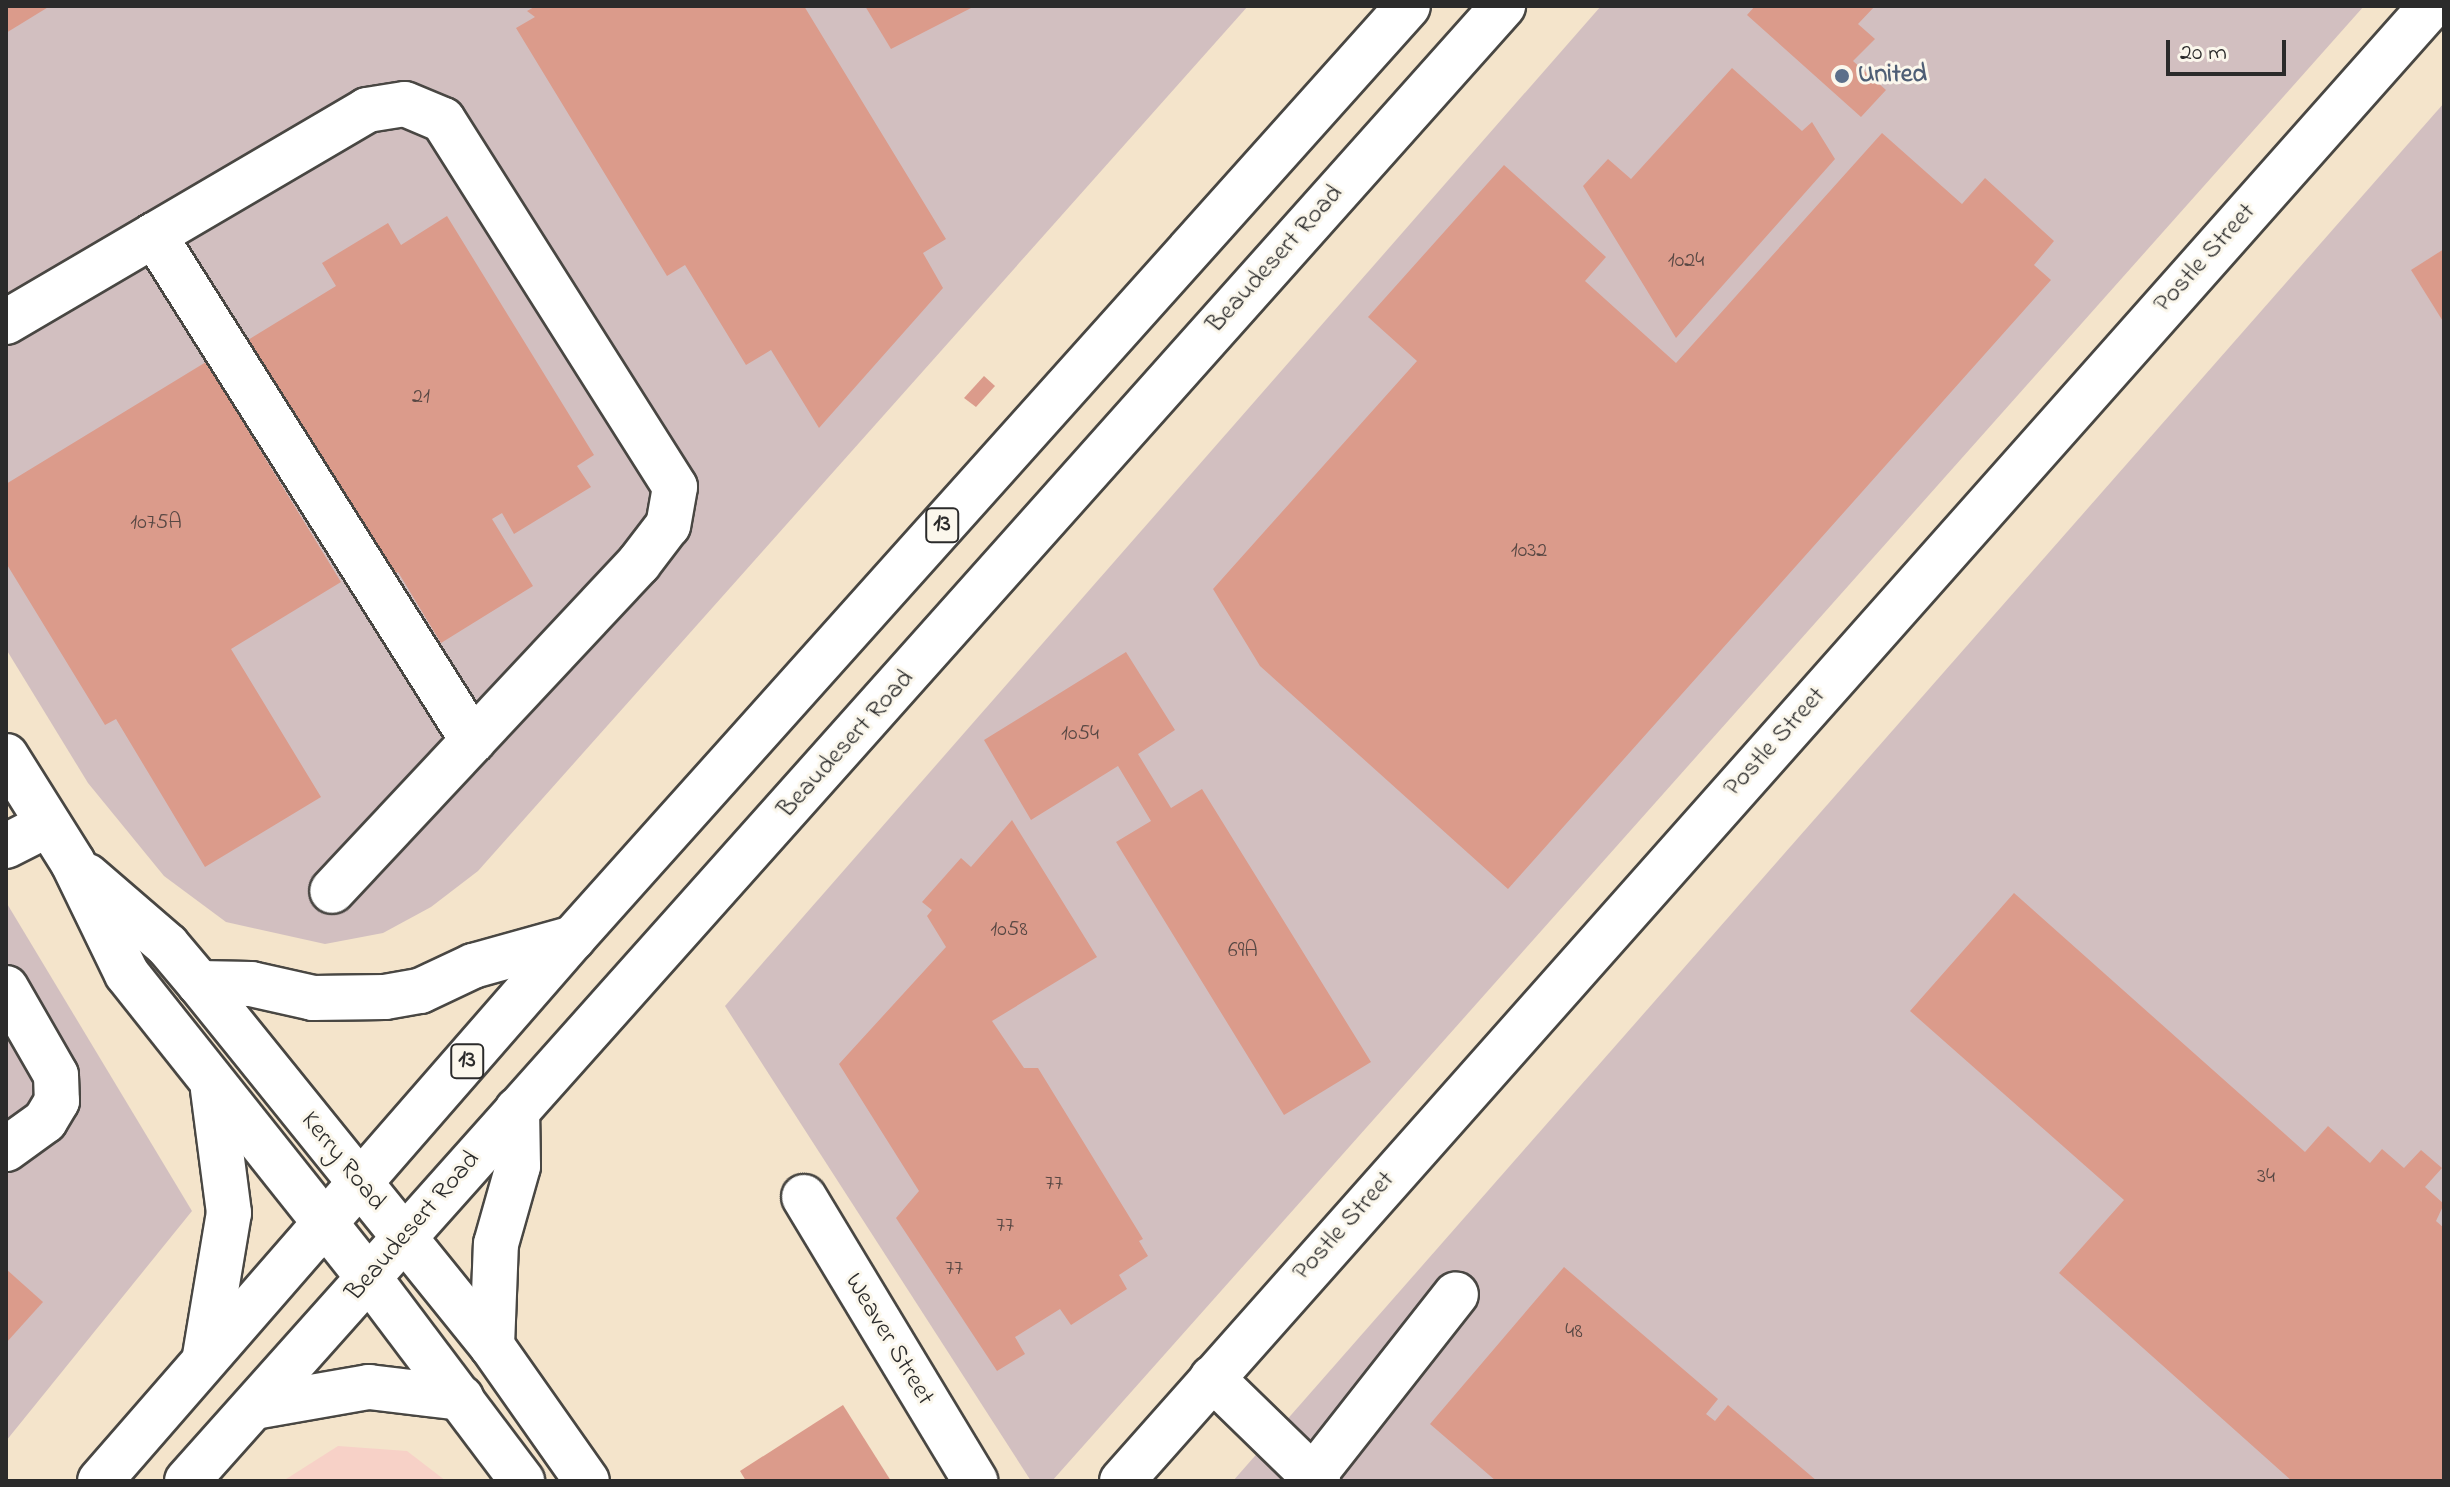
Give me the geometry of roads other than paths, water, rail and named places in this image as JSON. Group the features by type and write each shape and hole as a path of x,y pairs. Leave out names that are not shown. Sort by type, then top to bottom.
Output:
{"main road":[{"name":"13","path":"100,1481 573,938 1408,6"},
{"name":"Beaudesert Road","path":"187,1481 1503,6"},
{"name":"Postle Street","path":"1122,1481 2431,6"},
{"path":"6,322 367,110 405,104 443,120 675,487 668,525 473,741 332,891"},
{"path":"154,235 473,741"},
{"name":"Kerry Road","path":"6,756 73,863 127,974 213,1089 370,1279 522,1481"},
{"path":"6,846 47,825"},
{"name":"Kerry Road","path":"73,863 167,945 199,983 492,1346 587,1481"},
{"path":"199,983 251,984 313,998 385,997 420,991 473,966 573,938"},
{"path":"6,988 56,1075 57,1101 45,1121 6,1149"},
{"path":"204,1359 229,1223 229,1192 213,1089"},
{"path":"492,1346 496,1244 518,1166 517,1110"},
{"name":"Weaver Street","path":"804,1197 975,1481"},
{"path":"1212,1378 1316,1479 1456,1294"},
{"path":"254,1407 369,1387 461,1398"}],"place":[{"name":"United","path":"1842,76"}]}
